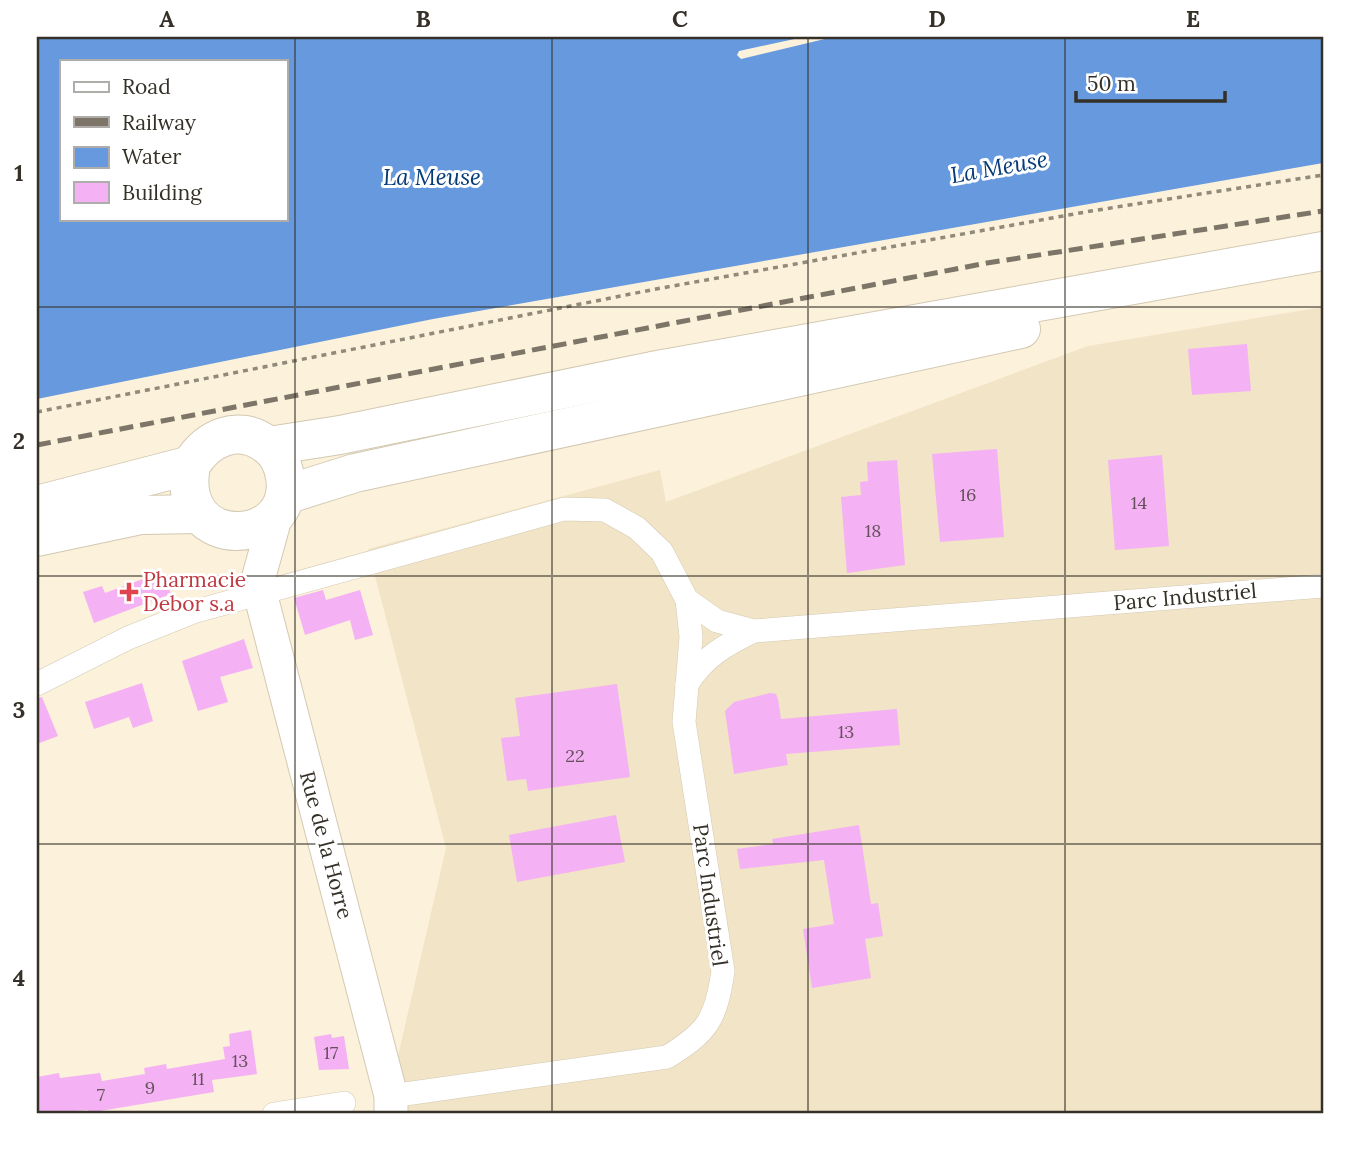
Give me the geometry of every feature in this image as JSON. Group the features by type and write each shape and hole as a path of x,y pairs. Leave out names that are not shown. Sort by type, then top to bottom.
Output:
{"highway":[{"path":"269,446 330,438 721,358 1323,251"},
{"path":"37,537 141,515 210,522 248,531 265,524 281,503 355,473 1030,327 1323,276"},
{"path":"210,522 191,499 188,482 191,466 199,452 225,435 256,438 269,446 284,468 281,503"},
{"path":"37,505 191,466"}],"street":[{"path":"259,584 281,503"},
{"name":"Parc Industriel","path":"37,684 128,638 259,584 564,509 605,510 637,528 662,552 687,600 691,637 684,722 723,971 718,1005 698,1038 667,1057 391,1105"},
{"path":"210,522 259,584"},
{"name":"Rue de la Horre","path":"259,584 391,1105"},
{"name":"Parc Industriel","path":"687,600 717,621 754,631 1323,586"},
{"name":"Parc Industriel","path":"687,684 701,663 720,647 754,631"},
{"path":"274,1114 344,1104"}],"path":[{"path":"37,412 656,289 1091,211 1323,175"}],"shaded area":[{"path":"1323,307 1323,1114 404,1114 395,1069 446,848 368,549 660,470 666,502 1088,346"}],"water":[{"name":"La Meuse","path":"37,37 804,37 739,51 737,55 741,59 833,37 1323,37 1323,163 433,319 37,399"}],"building":[{"path":"1247,344 1251,391 1192,395 1188,349"},
{"path":"997,449 1004,537 940,542 932,454"},
{"path":"1162,455 1169,546 1115,550 1108,460"},
{"path":"897,460 905,565 847,573 841,497 861,495 860,482 868,481 867,462"},
{"path":"162,572 171,594 94,623 83,592 102,586 105,593"},
{"path":"323,590 326,600 360,590 373,635 355,640 350,620 305,635 294,598"},
{"path":"244,639 253,668 220,677 228,702 198,711 182,661"},
{"path":"142,683 153,721 133,728 129,717 94,729 85,702"},
{"path":"617,684 630,777 528,791 526,779 507,781 501,738 520,736 515,698"},
{"path":"770,693 776,694 781,719 897,709 900,745 786,754 788,765 734,774 725,711 734,702"},
{"path":"42,697 58,736 37,744 37,698"},
{"path":"616,815 625,862 517,882 509,835"},
{"path":"859,825 871,904 878,903 883,936 865,939 871,978 812,988 803,929 834,924 824,860 740,869 737,849 773,844 772,839"},
{"path":"251,1030 257,1074 212,1080 214,1092 88,1113 88,1110 37,1114 37,1077 59,1073 60,1078 100,1073 102,1081 145,1074 144,1068 166,1064 167,1069 225,1059 223,1047 230,1046 229,1034"},
{"path":"331,1034 332,1038 344,1036 349,1069 319,1070 314,1037"}],"railway":[{"path":"37,445 987,263 1323,211"}],"place":[{"name":"Pharmacie Debor s.a","path":"129,592"}]}
